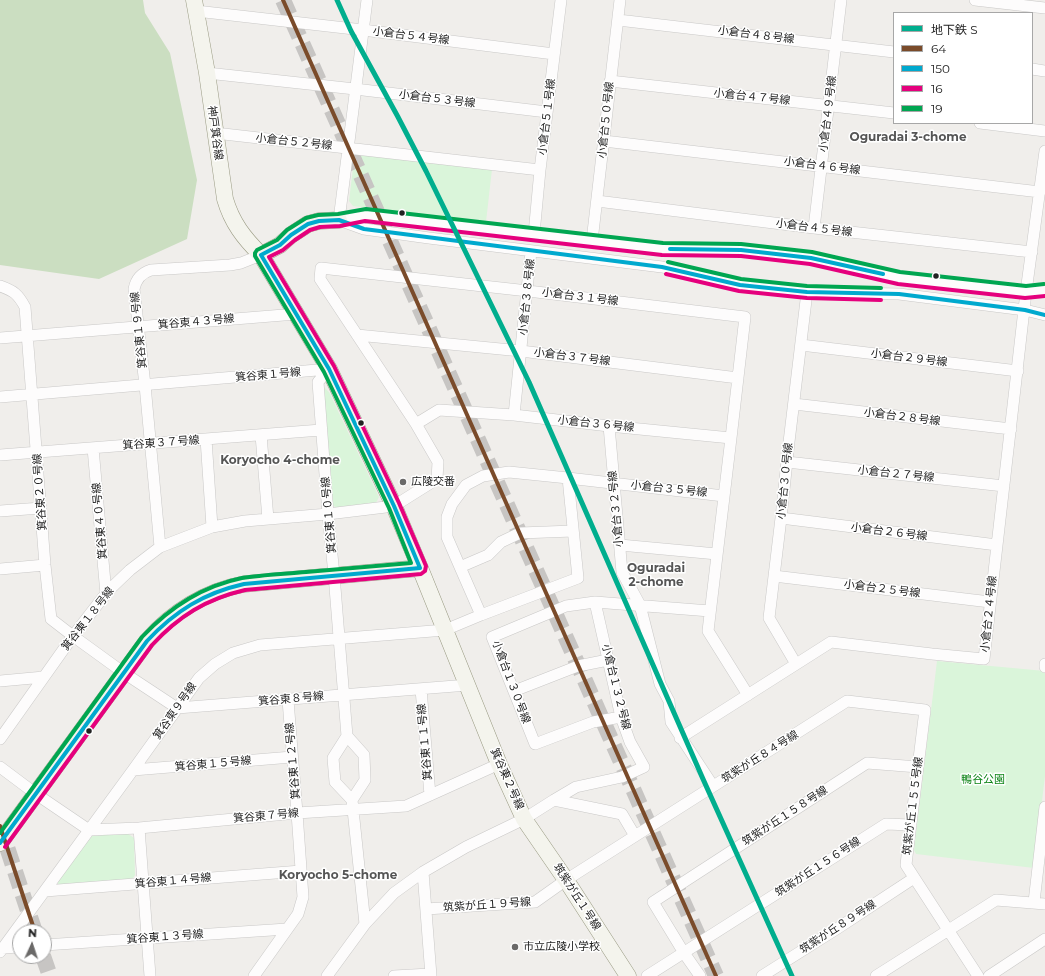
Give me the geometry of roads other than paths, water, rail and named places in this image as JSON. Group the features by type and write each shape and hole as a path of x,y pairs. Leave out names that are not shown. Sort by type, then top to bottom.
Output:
{"street":[{"path":"339,220 367,0"},
{"name":"小倉台５１号線","path":"534,234 540,170 561,0"},
{"name":"小倉台５０号線","path":"592,241 620,0"},
{"name":"小倉台４９号線","path":"814,228 841,0"},
{"path":"975,0 1045,8"},
{"name":"小倉台５４号線","path":"195,5 363,30 554,54"},
{"name":"神戸箕谷線","path":"195,5 207,73 225,199 230,215 236,225 247,241 261,255"},
{"name":"小倉台４８号線","path":"618,20 836,44 893,52"},
{"path":"1033,69 1045,71"},
{"name":"小倉台５３号線","path":"207,73 547,112"},
{"name":"小倉台４７号線","path":"610,81 893,113"},
{"path":"988,124 1045,131"},
{"name":"小倉台５２号線","path":"215,133 540,170"},
{"name":"小倉台４６号線","path":"604,141 1040,192"},
{"name":"小倉台２４号線","path":"680,738 831,642 984,659 1026,292 1045,151"},
{"name":"小倉台４５号線","path":"597,201 814,228 1032,252"},
{"path":"0,843 147,641 162,625 187,607 209,595 231,586 420,568 394,506 329,370 261,255 280,245 291,235 308,224 318,221 339,220 365,215 663,249 741,250 811,258 899,278 1026,292 1045,290"},
{"path":"339,220 364,229 662,267 740,285 807,292 899,294 1024,310 1045,315"},
{"name":"小倉台３８号線","path":"514,415 531,251"},
{"name":"箕谷東１９号線","path":"160,547 145,385 134,289 136,281 145,272 151,270 230,265 242,263 261,255"},
{"name":"小倉台３１号線","path":"394,506 437,479 438,462 416,424 320,280 321,268 745,317 732,438 708,631 748,695"},
{"name":"箕谷東２０号線","path":"0,286 10,290 19,297 24,307 45,565 51,619 124,673"},
{"name":"小倉台３０号線","path":"796,664 770,618 807,292"},
{"name":"箕谷東４３号線","path":"0,338 296,314"},
{"name":"小倉台３７号線","path":"357,335 521,351 738,378"},
{"name":"小倉台２９号線","path":"801,345 1018,371"},
{"name":"箕谷東１号線","path":"0,397 329,370"},
{"name":"箕谷東１０号線","path":"329,370 318,382 346,736"},
{"name":"小倉台２８号線","path":"794,404 1011,429"},
{"name":"小倉台３６号線","path":"416,424 439,410 514,415 732,438"},
{"name":"小倉台３２号線","path":"609,426 622,572 640,605 660,684 669,701 671,722 680,738 713,786"},
{"name":"箕谷東３７号線","path":"0,455 321,430"},
{"path":"262,435 268,519"},
{"path":"206,439 212,527"},
{"name":"箕谷東４０号線","path":"93,448 106,594"},
{"name":"小倉台２７号線","path":"787,462 1004,486"},
{"name":"小倉台３５号線","path":"481,615 447,536 447,517 452,504 466,485 483,476 509,472 724,496"},
{"path":"460,567 488,555 501,542 520,533 573,531 568,478"},
{"name":"箕谷東１８号線","path":"0,739 73,636 106,594 130,570 160,547 212,527 245,520 328,514 394,506"},
{"path":"0,511 41,508"},
{"name":"小倉台２６号線","path":"781,518 996,545"},
{"name":"箕谷東９号線","path":"1,950 199,678 215,664 233,653 260,645 446,630 578,578 573,531"},
{"path":"620,545 717,554"},
{"path":"0,569 45,565"},
{"name":"箕谷東２号線","path":"327,976 365,924 394,893 423,872 466,847 524,819 499,764 420,568"},
{"name":"小倉台２５号線","path":"774,576 990,602"},
{"path":"595,602 710,611"},
{"name":"小倉台１３２号線","path":"554,800 576,786 622,777 644,767 630,742 622,717 595,602"},
{"name":"小倉台１３０号線","path":"595,602 566,606 492,637 535,744 593,722 622,717"},
{"path":"514,691 578,666 608,660"},
{"path":"124,673 177,708"},
{"path":"0,681 44,677"},
{"name":"箕谷東８号線","path":"177,708 468,685"},
{"name":"箕谷東１１号線","path":"421,689 430,795"},
{"name":"箕谷東１２号線","path":"254,976 298,914 303,897 288,700"},
{"name":"筑紫が丘８４号線","path":"566,880 847,701 925,710"},
{"name":"筑紫が丘１５５号線","path":"925,710 906,866 978,976"},
{"path":"353,805 335,782 333,758 346,736 364,755 365,780 353,805 365,924"},
{"name":"箕谷東１５号線","path":"133,770 292,757"},
{"name":"筑紫が丘１５８号線","path":"700,976 653,902 867,763 918,767"},
{"name":"箕谷東７号線","path":"89,830 139,828 297,813 353,805 406,806 499,764"},
{"path":"0,767 36,794 89,830"},
{"path":"524,819 554,800 622,814 636,836"},
{"path":"876,976 996,900 1039,903 1045,807"},
{"name":"筑紫が丘１号線","path":"524,819 566,880 628,976"},
{"name":"筑紫が丘１５６号線","path":"647,976 886,824 911,825"},
{"path":"139,828 150,976"},
{"name":"箕谷東１４号線","path":"45,891 301,871"},
{"path":"394,976 430,975 423,872"},
{"name":"筑紫が丘８９号線","path":"762,976 914,878"},
{"name":"筑紫が丘１９号線","path":"426,909 535,902 566,880"},
{"name":"箕谷東１３号線","path":"52,944 287,929"},
{"path":"990,976 1045,939"},
{"path":"1,950 12,948"}],"tunnel":[{"path":"283,0 716,976"},
{"path":"0,826 32,924"},
{"path":"46,964 50,976"}],"metro line":[{"name":"S","path":"337,0 351,31 426,171 529,382 703,779 792,976"}],"place":[{"name":"広陵交番","path":"403,482"},
{"name":"市立広陵小学校","path":"515,947"}],"district":[{"name":"Oguradai 3-chome","path":"908,137"},
{"name":"Koryocho 4-chome","path":"280,460"},
{"name":"Oguradai 2-chome","path":"656,575"},
{"name":"Koryocho 5-chome","path":"338,875"}],"park label":[{"name":"鴨谷公園","path":"983,780"}]}
